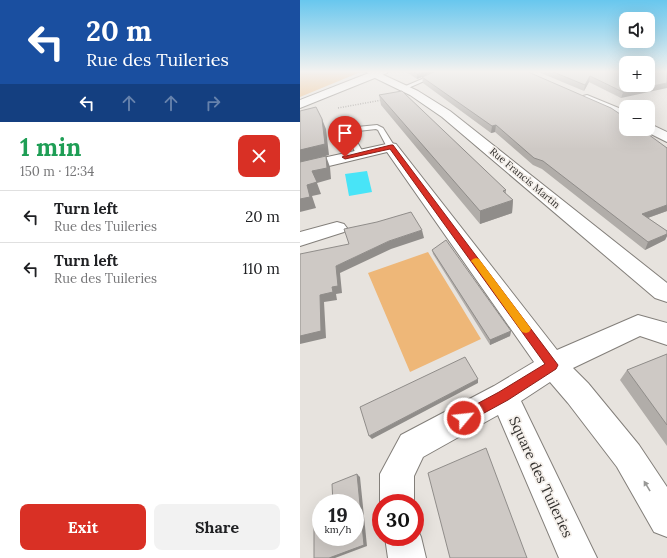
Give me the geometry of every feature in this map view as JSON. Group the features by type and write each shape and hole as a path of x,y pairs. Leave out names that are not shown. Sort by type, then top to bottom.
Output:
{"street":[{"path":"300,104 316,97"},
{"name":"Rue Francis Martin","path":"420,97 446,114 663,292 667,293"},
{"path":"584,97 619,113"},
{"path":"655,131 667,138"},
{"path":"300,168 391,147 552,365 578,392 628,456 667,519"},
{"path":"300,239 337,228"},
{"path":"397,494 397,474 412,446 504,396 552,365 638,325 667,334"},
{"name":"Square des Tuileries","path":"504,396 578,558"},
{"path":"405,546 407,558"}],"path":[{"path":"337,109 382,97"}],"shaded area":[{"path":"428,252 481,339 410,372 368,273"}],"water":[{"path":"367,171 372,192 349,196 345,174"}],"building":[{"path":"381,97 408,97 506,190 503,191 513,200 480,211"},
{"path":"451,97 586,97 611,108 619,113 619,136 651,136 667,148 667,205 642,214 667,231 667,234 648,242 543,161 534,158 496,125 492,126"},
{"path":"316,107 322,119 325,144 300,150 300,111"},
{"path":"326,156 327,168 312,171 317,182 307,185 310,197 300,199 300,162"},
{"path":"411,212 422,230 389,241 336,266 338,286 332,287 333,292 320,295 321,331 300,336 300,254 349,244 344,229 377,222"},
{"path":"446,240 511,331 490,340 432,250"},
{"path":"667,354 667,425 627,370"},
{"path":"465,357 478,379 369,436 360,407"},
{"path":"486,448 527,558 450,558 428,473"},
{"path":"357,474 359,494 333,494 332,484"},
{"path":"314,546 361,546 329,558 314,558"}],"slow traffic":[{"path":"476,261 526,329"}],"route":[{"path":"345,157 391,147 552,365 504,396 464,418"}]}
